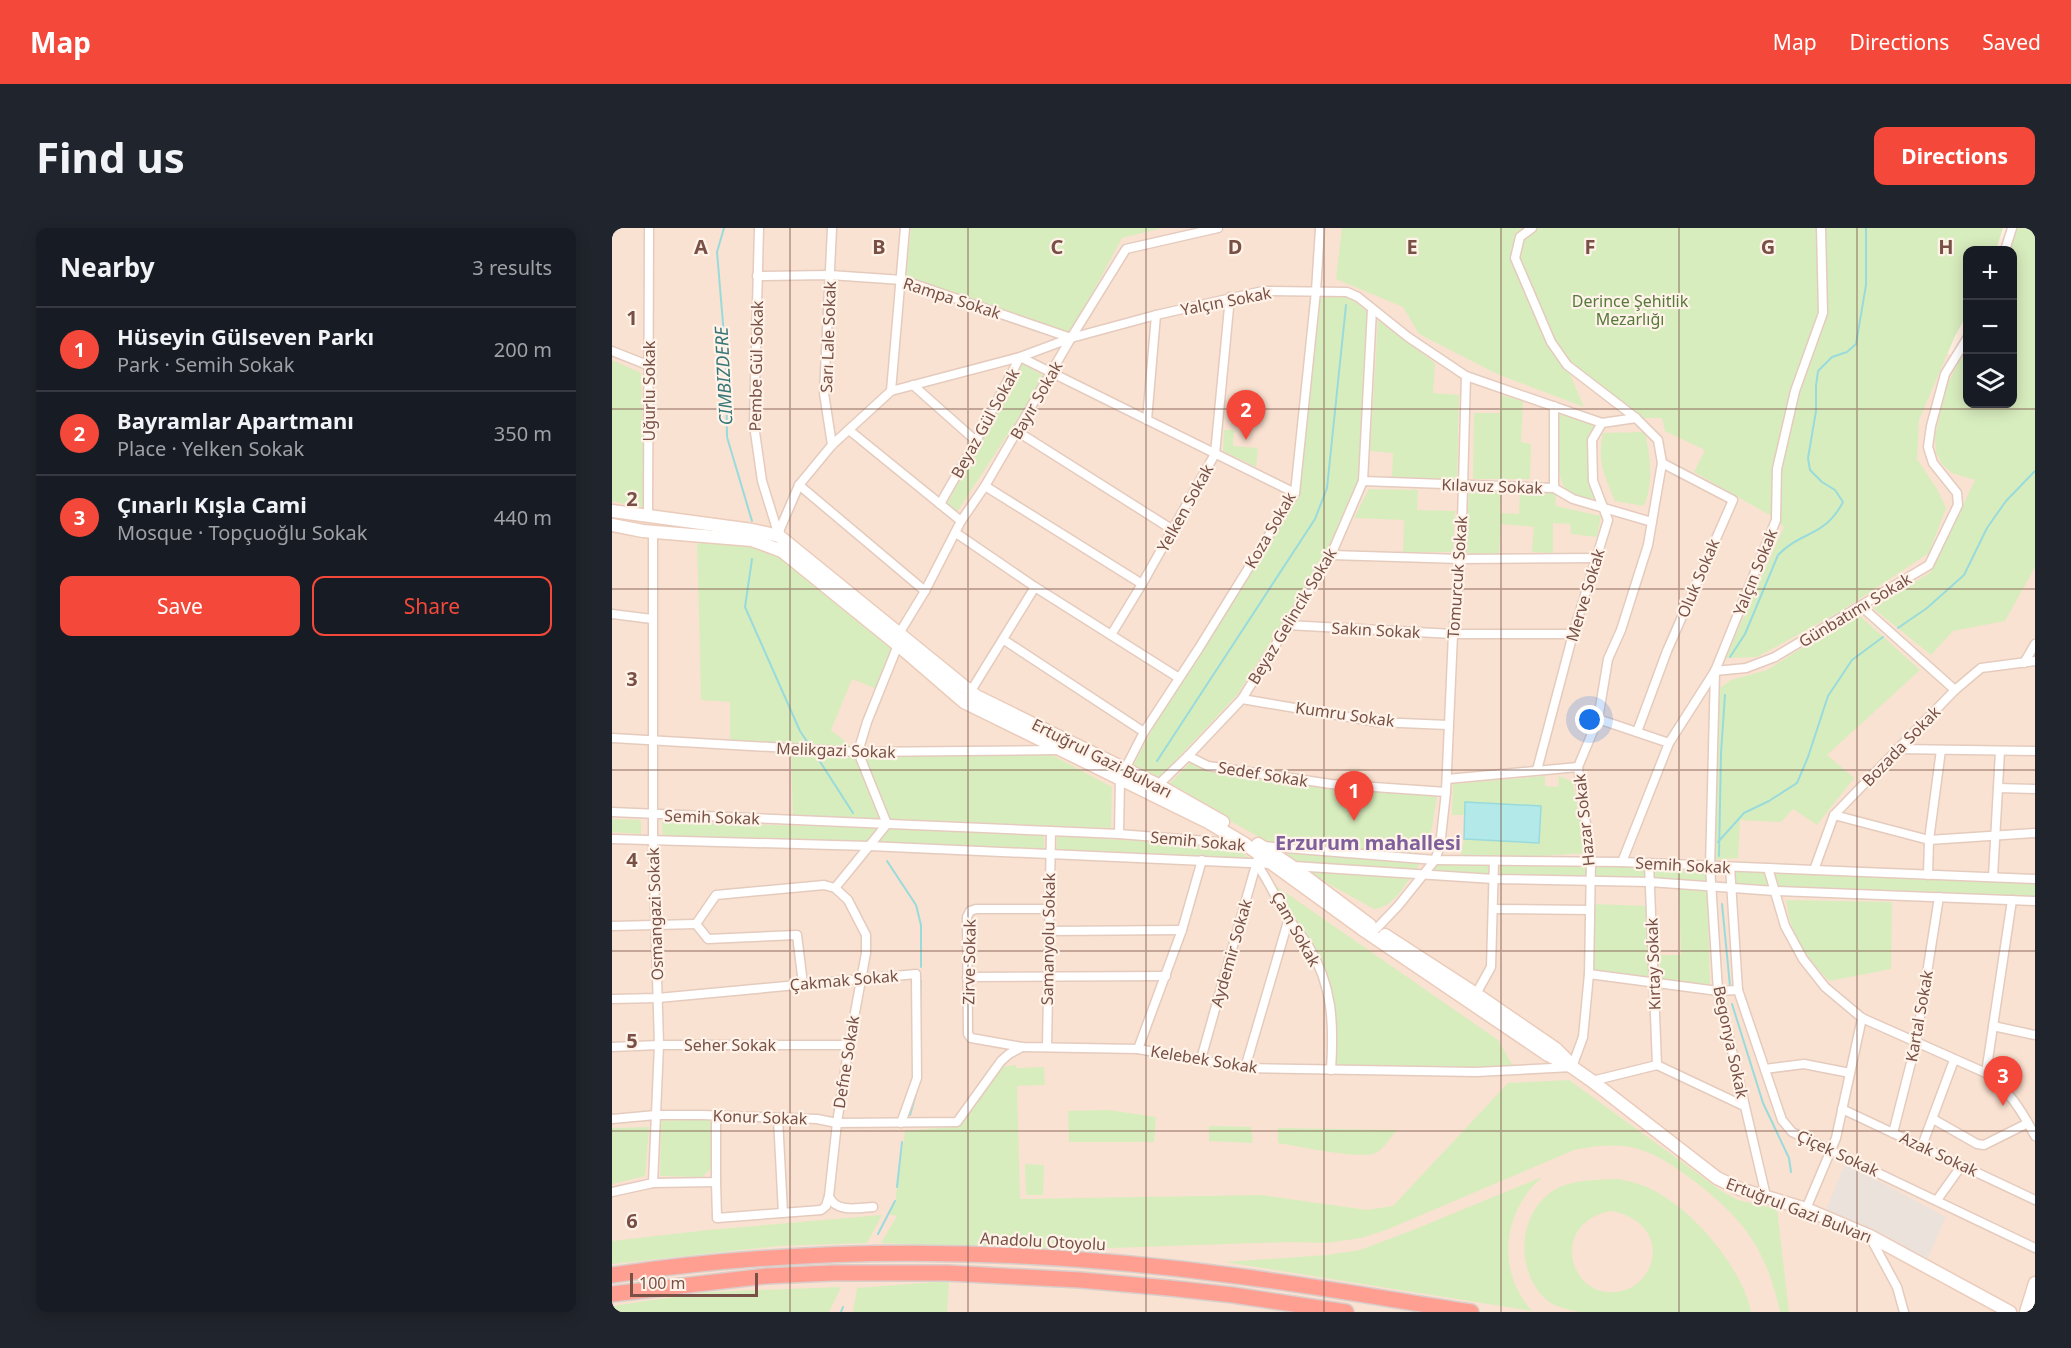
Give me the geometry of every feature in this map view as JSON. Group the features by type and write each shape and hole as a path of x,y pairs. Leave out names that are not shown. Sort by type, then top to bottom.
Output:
{"highway":[{"name":"Anadolu Otoyolu","path":"612,1275 766,1257 917,1254 1019,1257 1236,1276 1471,1312"},
{"path":"612,1294 766,1276 832,1273 947,1273 1080,1280 1233,1294 1346,1312"}],"main road":[{"name":"Ertuğrul Gazi Bulvarı","path":"612,511 752,530 779,536 967,697 1059,750 1158,785 1208,813 1258,854 1290,866 1376,929 1556,1049 1572,1067"},
{"name":"Ertuğrul Gazi Bulvarı","path":"612,525 653,532 752,540 782,551 899,638"},
{"name":"Ertuğrul Gazi Bulvarı","path":"967,697 976,696 1122,774 1245,844 1372,936 1548,1055 1572,1067 1592,1081 1717,1178 1740,1189 1806,1209 1870,1236 2010,1312"},
{"path":"2026,1312 2035,1282"}],"street":[{"name":"Uğurlu Sokak","path":"648,517 649,228"},
{"name":"Pembe Gül Sokak","path":"759,228 754,425 762,482 779,536"},
{"name":"Sarı Lale Sokak","path":"832,228 824,393 832,445"},
{"path":"891,391 905,228"},
{"name":"Bayır Sokak","path":"858,752 899,638 961,521 986,486 1071,338 1126,249 1218,228"},
{"name":"Koza Sokak","path":"1122,774 1144,732 1199,648 1294,493 1316,291 1320,228"},
{"path":"1532,228 1520,237 1515,258 1551,342 1566,365 1636,418"},
{"name":"Yalçın Sokak","path":"1622,862 1669,742 1715,670 1776,520 1777,470 1795,391 1823,313 1821,228"},
{"path":"2006,246 2012,228"},
{"name":"Rampa Sokak","path":"757,276 830,275 902,280 1071,338"},
{"name":"Yalçın Sokak","path":"1071,338 1156,315 1263,291 1347,292 1358,297 1408,337 1466,376 1602,423 1636,418"},
{"name":"Yelken Sokak","path":"1111,635 1215,454 1230,297"},
{"name":"Beyaz Gelincik Sokak","path":"1158,785 1242,699 1331,555 1363,482 1372,309"},
{"path":"1148,420 1156,315"},
{"name":"Beyaz Gül Sokak","path":"940,504 1020,357 1071,338"},
{"name":"Günbatımı Sokak","path":"1715,670 1746,668 1775,657 1929,565 1958,505 1957,493 1933,463 1929,447 1931,426 1945,374 1963,345"},
{"path":"612,351 650,366"},
{"path":"779,536 799,485 832,445 891,391 1020,357 1294,493"},
{"name":"Tomurcuk Sokak","path":"1435,860 1440,846 1447,778 1453,634 1461,559 1466,376"},
{"path":"913,385 976,441"},
{"path":"1554,406 1554,488"},
{"name":"Hazar Sokak","path":"1572,1067 1583,1037 1589,974 1591,861 1578,766 1599,719 1608,659 1621,630 1648,545 1662,463 1658,440 1636,418"},
{"name":"Merve Sokak","path":"1537,770 1608,520 1593,482 1592,440 1602,423"},
{"path":"849,430 961,521"},
{"path":"1018,432 1173,530"},
{"name":"Oluk Sokak","path":"1637,732 1667,651 1733,500 1662,463"},
{"name":"Kılavuz Sokak","path":"1363,482 1554,488 1573,499 1604,506 1652,522"},
{"path":"799,485 925,591"},
{"path":"986,486 1142,584"},
{"name":"Osmangazi Sokak","path":"653,532 653,840 658,998 653,1183"},
{"path":"956,532 1035,587 1179,678"},
{"path":"1331,555 1461,559 1597,558"},
{"path":"967,697 1035,587"},
{"path":"1862,607 1955,690"},
{"path":"612,614 652,619"},
{"name":"Sakın Sokak","path":"1287,625 1453,634 1574,634"},
{"path":"1004,640 1144,732"},
{"path":"2024,663 2035,644"},
{"name":"Bozada Sokak","path":"1814,870 1834,815 1955,690 1981,668 2035,661"},
{"path":"1710,867 1715,670"},
{"name":"Kumru Sokak","path":"1242,699 1377,722 1448,725"},
{"path":"1599,719 1669,742"},
{"name":"Melikgazi Sokak","path":"612,738 858,752 1059,750"},
{"path":"1896,749 2035,751"},
{"path":"1928,875 1929,840 1941,750"},
{"path":"1993,877 2000,751"},
{"path":"696,924 716,895 824,885 835,888 887,824 858,752"},
{"name":"Sedef Sokak","path":"1188,756 1208,766 1331,784 1446,792"},
{"path":"1447,778 1578,766"},
{"path":"1119,834 1122,774"},
{"path":"1998,788 2035,789"},
{"name":"Semih Sokak","path":"612,812 1119,834 1245,844"},
{"path":"1834,815 1929,840 2035,833"},
{"name":"Samanyolu Sokak","path":"1047,1047 1051,831"},
{"name":"Semih Sokak","path":"612,839 869,846 1202,860 1258,854 1435,860 1591,861 2035,879"},
{"name":"Çam Sokak","path":"1258,854 1288,918 1309,947 1328,990 1333,1028 1331,1070"},
{"name":"Aydemir Sokak","path":"1201,1059 1258,854"},
{"path":"1138,1049 1182,930 1202,860"},
{"path":"1376,929 1435,860"},
{"path":"1476,994 1491,968 1494,861"},
{"name":"Kırtay Sokak","path":"1649,863 1657,1065"},
{"name":"Semih Sokak","path":"1273,864 1494,879 1710,882 1720,887 1775,891 2035,901"},
{"path":"1710,882 1713,870 1720,866 1728,870 1731,878 1726,885 1720,887"},
{"name":"Begonya Sokak","path":"1710,867 1718,991 1766,1196"},
{"name":"Çiçek Sokak","path":"1730,867 1738,990 1782,1120 1792,1132 2035,1248"},
{"path":"1768,868 1785,926 1803,959 1825,987 1862,1018 1986,1073 2002,1085 2035,1136"},
{"name":"Defne Sokak","path":"829,1196 837,1123 866,952 866,935 848,900 835,888"},
{"name":"Kartal Sokak","path":"1893,1132 1916,1043 1939,897"},
{"path":"1986,1073 2012,900"},
{"name":"Zirve Sokak","path":"1022,1047 971,1038 968,1034 968,916 970,911 975,909 1048,909"},
{"path":"1493,909 1590,910"},
{"path":"1245,1068 1288,918"},
{"path":"612,926 696,924"},
{"path":"696,924 708,939 797,935 803,984"},
{"path":"1049,931 1182,930"},
{"name":"Çakmak Sokak","path":"612,999 658,998 916,974 917,1078 904,1123"},
{"path":"1589,974 1718,991 1738,990"},
{"path":"967,977 1166,976"},
{"path":"1806,1209 1836,1138 1862,1018"},
{"path":"1993,1026 2035,1035"},
{"name":"Seher Sokak","path":"612,1047 849,1045"},
{"path":"904,1123 957,1122 1001,1061 1022,1047"},
{"name":"Kelebek Sokak","path":"1022,1047 1138,1049 1245,1068 1476,1072 1572,1067"},
{"path":"1922,1146 1954,1060"},
{"path":"1765,1069 1804,1064 1850,1073"},
{"path":"1592,1081 1657,1065 1744,1106"},
{"name":"Azak Sokak","path":"1842,1109 2035,1200"},
{"path":"716,1116 717,1218 821,1210 826,1206 829,1196"},
{"name":"Konur Sokak","path":"612,1119 716,1116 817,1119 837,1123 904,1123"},
{"path":"778,1118 783,1213"},
{"path":"1933,1119 1977,1144 1984,1145 2028,1123"},
{"path":"1936,1200 1962,1165"},
{"path":"612,1192 653,1183 716,1182"},
{"path":"829,1196 831,1202 839,1207 873,1207"},
{"path":"1870,1236 1897,1287 1905,1312"}],"shaded area":[{"path":"612,228 1559,228 1963,359 1963,408 2017,408 2017,398 2035,376 2035,1312 612,1312"},
{"path":"1845,1163 1946,1217 1925,1264 1824,1215"}],"green space":[{"path":"911,228 1162,228 1122,238 1071,333 906,278"},
{"name":"Derince Şehitlik Mezarlığı","path":"1342,228 2003,228 1997,246 1963,246 1963,321 1919,420 1917,459 1937,489 1946,508 1929,553 1841,611 1757,657 1725,658 1784,527 1773,517 1694,472 1705,450 1665,431 1662,418 1636,418 1567,367 1584,407 1497,374 1419,334 1403,307 1336,279"},
{"path":"2017,228 2035,228 2035,567 2005,621 1953,631 1931,655 1873,608 1931,572 1975,480 1952,473 1942,464 1936,452 1935,436 1947,385 1963,353 1963,408 2017,408 2017,246 2011,246"},
{"path":"1338,295 1349,297 1369,313 1358,481 1326,553 1237,695 1157,780 1133,766 1161,713 1293,506 1300,489 1318,299"},
{"path":"1378,320 1435,363 1433,393 1459,395 1457,480 1392,478 1393,453 1370,451"},
{"path":"612,360 641,373 645,509 612,501"},
{"path":"1022,363 1045,377 957,512 947,504"},
{"path":"1501,395 1523,401 1521,442 1531,444 1530,479 1473,479 1474,413 1500,413"},
{"path":"1559,411 1595,425 1587,440 1589,483 1598,503 1575,497 1567,491 1562,482 1557,446"},
{"path":"1224,430 1234,430 1233,446 1258,448 1256,467 1223,451"},
{"path":"1645,432 1650,459 1650,479 1644,506 1615,501 1601,460 1603,433"},
{"path":"1369,489 1418,490 1417,510 1455,511 1453,552 1403,552 1404,520 1354,518"},
{"path":"1469,489 1501,490 1500,513 1519,514 1520,490 1555,490 1556,506 1601,516 1597,537 1571,534 1570,524 1553,523 1553,553 1532,552 1534,527 1501,524 1499,554 1466,553"},
{"path":"697,535 782,551 898,645 880,690 852,679 831,730 858,752 887,824 793,820 791,749 730,746 730,702 701,700"},
{"path":"1860,616 1920,670 1827,755 1854,778 1817,825 1793,809 1781,822 1740,820 1738,858 1710,860 1714,692 1731,680 1767,670"},
{"path":"1050,754 1112,787 1111,828 890,819 865,756"},
{"path":"1192,761 1206,769 1279,782 1437,797 1428,851 1395,854 1274,845 1167,786"},
{"path":"1545,776 1545,786 1558,787 1559,776 1573,782 1587,853 1541,856 1461,855 1464,839 1539,843 1541,807 1465,802 1464,815 1452,815 1453,784"},
{"path":"612,819 641,820 641,834 612,832"},
{"path":"662,822 879,828 868,843 663,837"},
{"path":"889,829 1044,836 1044,850 877,844"},
{"path":"1057,836 1235,847 1251,860 1057,850"},
{"path":"1279,851 1422,860 1415,871 1295,864"},
{"path":"1436,861 1491,863 1489,875 1430,871"},
{"path":"1501,863 1588,865 1588,878 1500,876"},
{"path":"1594,864 1646,866 1646,879 1594,878"},
{"path":"1653,867 1708,869 1707,882 1653,879"},
{"path":"1302,869 1410,878 1391,902 1374,909"},
{"path":"1733,871 1765,872 1768,887 1734,885"},
{"path":"1775,873 2035,884 2035,897 1779,887"},
{"path":"1269,881 1498,1040 1516,1071 1331,1070 1328,990"},
{"path":"1679,888 1707,890 1710,984 1660,983 1660,955 1681,955"},
{"path":"1786,900 1892,902 1891,969 1829,981 1802,947 1790,921"},
{"path":"1593,904 1647,906 1650,980 1590,972"},
{"path":"1016,1065 1016,1068 1044,1067 1045,1085 1017,1086 1020,1199 1262,1195 1367,1210 1393,1206 1508,1083 1569,1080 1723,1192 1738,1200 1777,1209 1789,1312 1780,1312 1774,1289 1759,1251 1738,1220 1724,1206 1666,1161 1645,1151 1622,1146 1598,1146 1574,1150 1386,1230 1361,1238 1327,1243 1290,1242 1051,1250 881,1243 897,1216 888,1214 895,1203 905,1131 961,1126 1002,1067"},
{"path":"1109,1110 1156,1117 1154,1142 1069,1142 1068,1111"},
{"path":"712,1119 712,1168 702,1177 660,1176 661,1121"},
{"path":"1209,1126 1251,1127 1253,1143 1209,1141"},
{"path":"649,1127 645,1176 612,1184 612,1128"},
{"path":"1278,1128 1397,1130 1378,1152 1359,1155 1278,1143"},
{"path":"1025,1164 1044,1165 1043,1195 1026,1195"},
{"path":"1542,1177 1518,1207 1508,1242 1513,1278 1520,1295 1532,1311 1225,1262 1327,1255 1360,1250"},
{"path":"1617,1179 1653,1190 1684,1211 1727,1259 1738,1277 1751,1312 1580,1312 1549,1302 1530,1278 1526,1263 1524,1247 1531,1217 1539,1204 1557,1188 1582,1181","holes":["1611,1211 1621,1213 1645,1229 1650,1237 1653,1255 1648,1270 1638,1283 1628,1289 1608,1292 1592,1287 1580,1277 1573,1262 1572,1246 1578,1231 1590,1219"]},
{"path":"882,1215 867,1243 779,1246 612,1264 612,1241"},
{"path":"949,1281 947,1312 853,1312 857,1288"},
{"path":"841,1287 829,1312 612,1312 612,1306 707,1292"}],"water":[{"path":"1465,802 1541,806 1539,843 1464,839"}],"waterway":[{"name":"CIMBIZDERE","path":"724,228 717,252 726,359 727,437 752,521"},
{"path":"1730,657 1745,634 1778,555 1828,522 1843,502 1835,490 1822,482 1810,470 1808,458 1816,411 1818,371 1832,357 1847,352 1856,344 1866,285 1866,228"},
{"path":"1157,761 1315,519 1327,488 1346,305"},
{"path":"1898,628 1927,608 1964,575 1987,528 2006,501 2035,471"},
{"name":"CIMBIZDERE","path":"752,559 745,607 800,731 808,743"},
{"path":"1718,842 1744,813 1769,801 1797,783 1828,696 1852,660 1883,637"},
{"path":"1719,856 1721,753 1725,695"},
{"name":"CIMBIZDERE","path":"817,757 853,813"},
{"name":"CIMBIZDERE","path":"887,861 916,905 921,925 921,967"},
{"path":"1722,904 1730,986"},
{"name":"CIMBIZDERE","path":"920,1011 921,981"},
{"path":"1732,1004 1763,1103 1789,1158 1791,1172"},
{"name":"CIMBIZDERE","path":"910,1115 916,1094"},
{"name":"CIMBIZDERE","path":"897,1187 902,1142"},
{"name":"CIMBIZDERE","path":"878,1234 895,1201"},
{"name":"CIMBIZDERE","path":"841,1312 843,1307"}],"place":[{"name":"Bayramlar Apartmanı","path":"1246,440"},
{"name":"Hüseyin Gülseven Parkı","path":"1354,821"},
{"name":"Çınarlı Kışla Cami","path":"2003,1106"}],"district":[{"name":"Erzurum mahallesi","path":"1368,843"}]}
